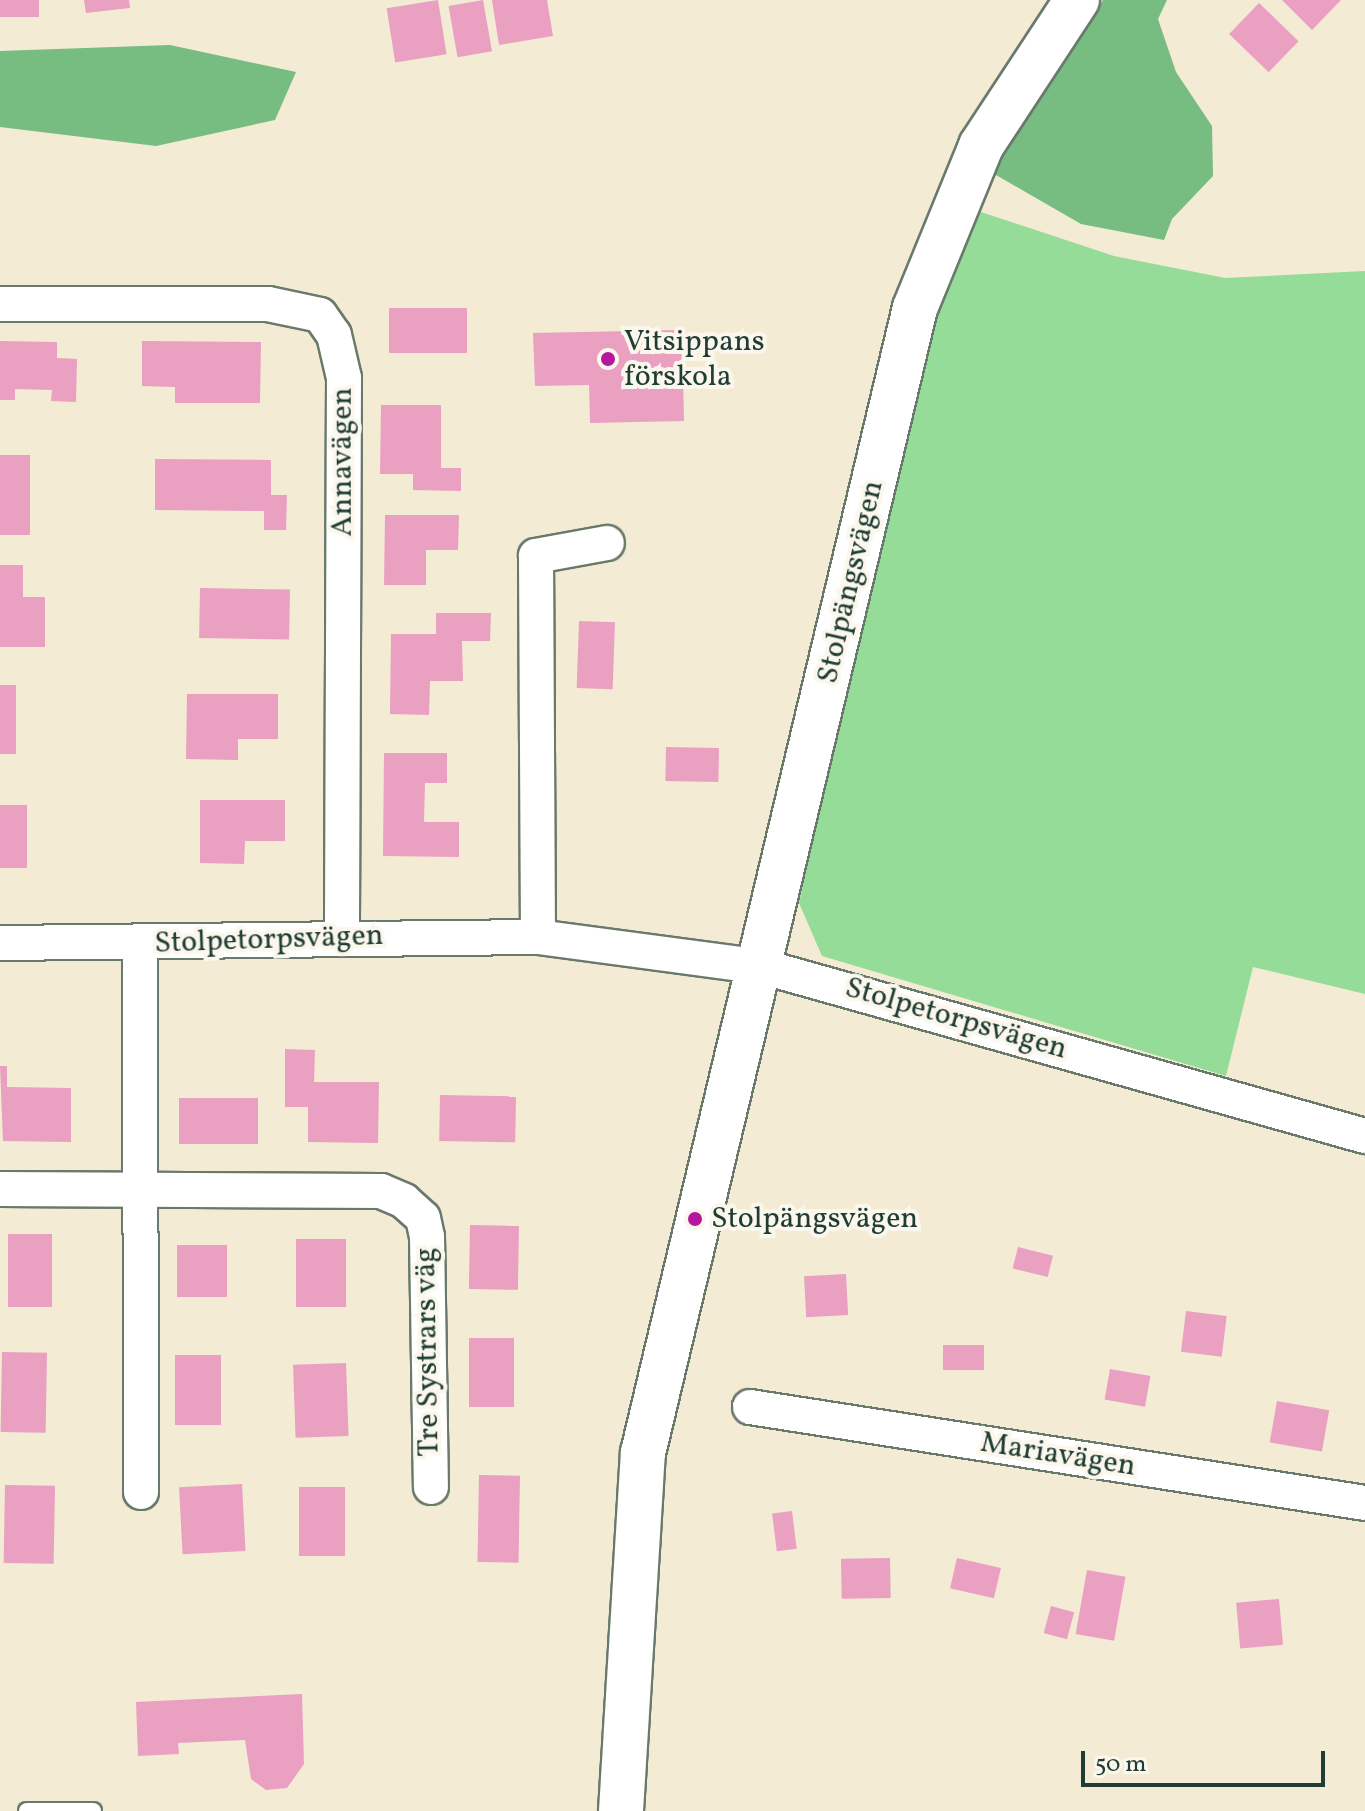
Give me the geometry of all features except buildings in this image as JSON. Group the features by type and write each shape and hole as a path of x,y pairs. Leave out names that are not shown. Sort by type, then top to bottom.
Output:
{"main road":[{"name":"Stolpängsvägen","path":"621,1811 643,1453 701,1191 764,967 915,308 981,146 1077,0"}],"street":[{"name":"Annavägen","path":"0,304 290,306 320,315 334,335 344,378 342,936"},
{"path":"538,937 536,556 607,543"},
{"name":"Stolpetorpsvägen","path":"0,943 140,944 342,936 538,937 764,967 1365,1136"},
{"path":"140,944 143,1190 141,1492"},
{"name":"Tre Systrars väg","path":"0,1189 381,1191 423,1218 431,1487"},
{"name":"Mariavägen","path":"750,1407 1365,1503"}],"lane":[{"path":"27,1811 93,1811"}],"green space":[{"path":"1103,0 1167,0 1158,19 1176,72 1212,126 1213,176 1172,219 1164,240 1081,224 989,171"},
{"path":"170,45 296,72 275,120 156,146 0,127 0,51"},
{"path":"975,210 1114,256 1225,278 1365,271 1365,994 1253,967 1226,1076 822,956 799,903 922,336"}],"place":[{"name":"Vitsippans förskola","path":"608,359"},
{"name":"Stolpängsvägen","path":"695,1219"}]}
